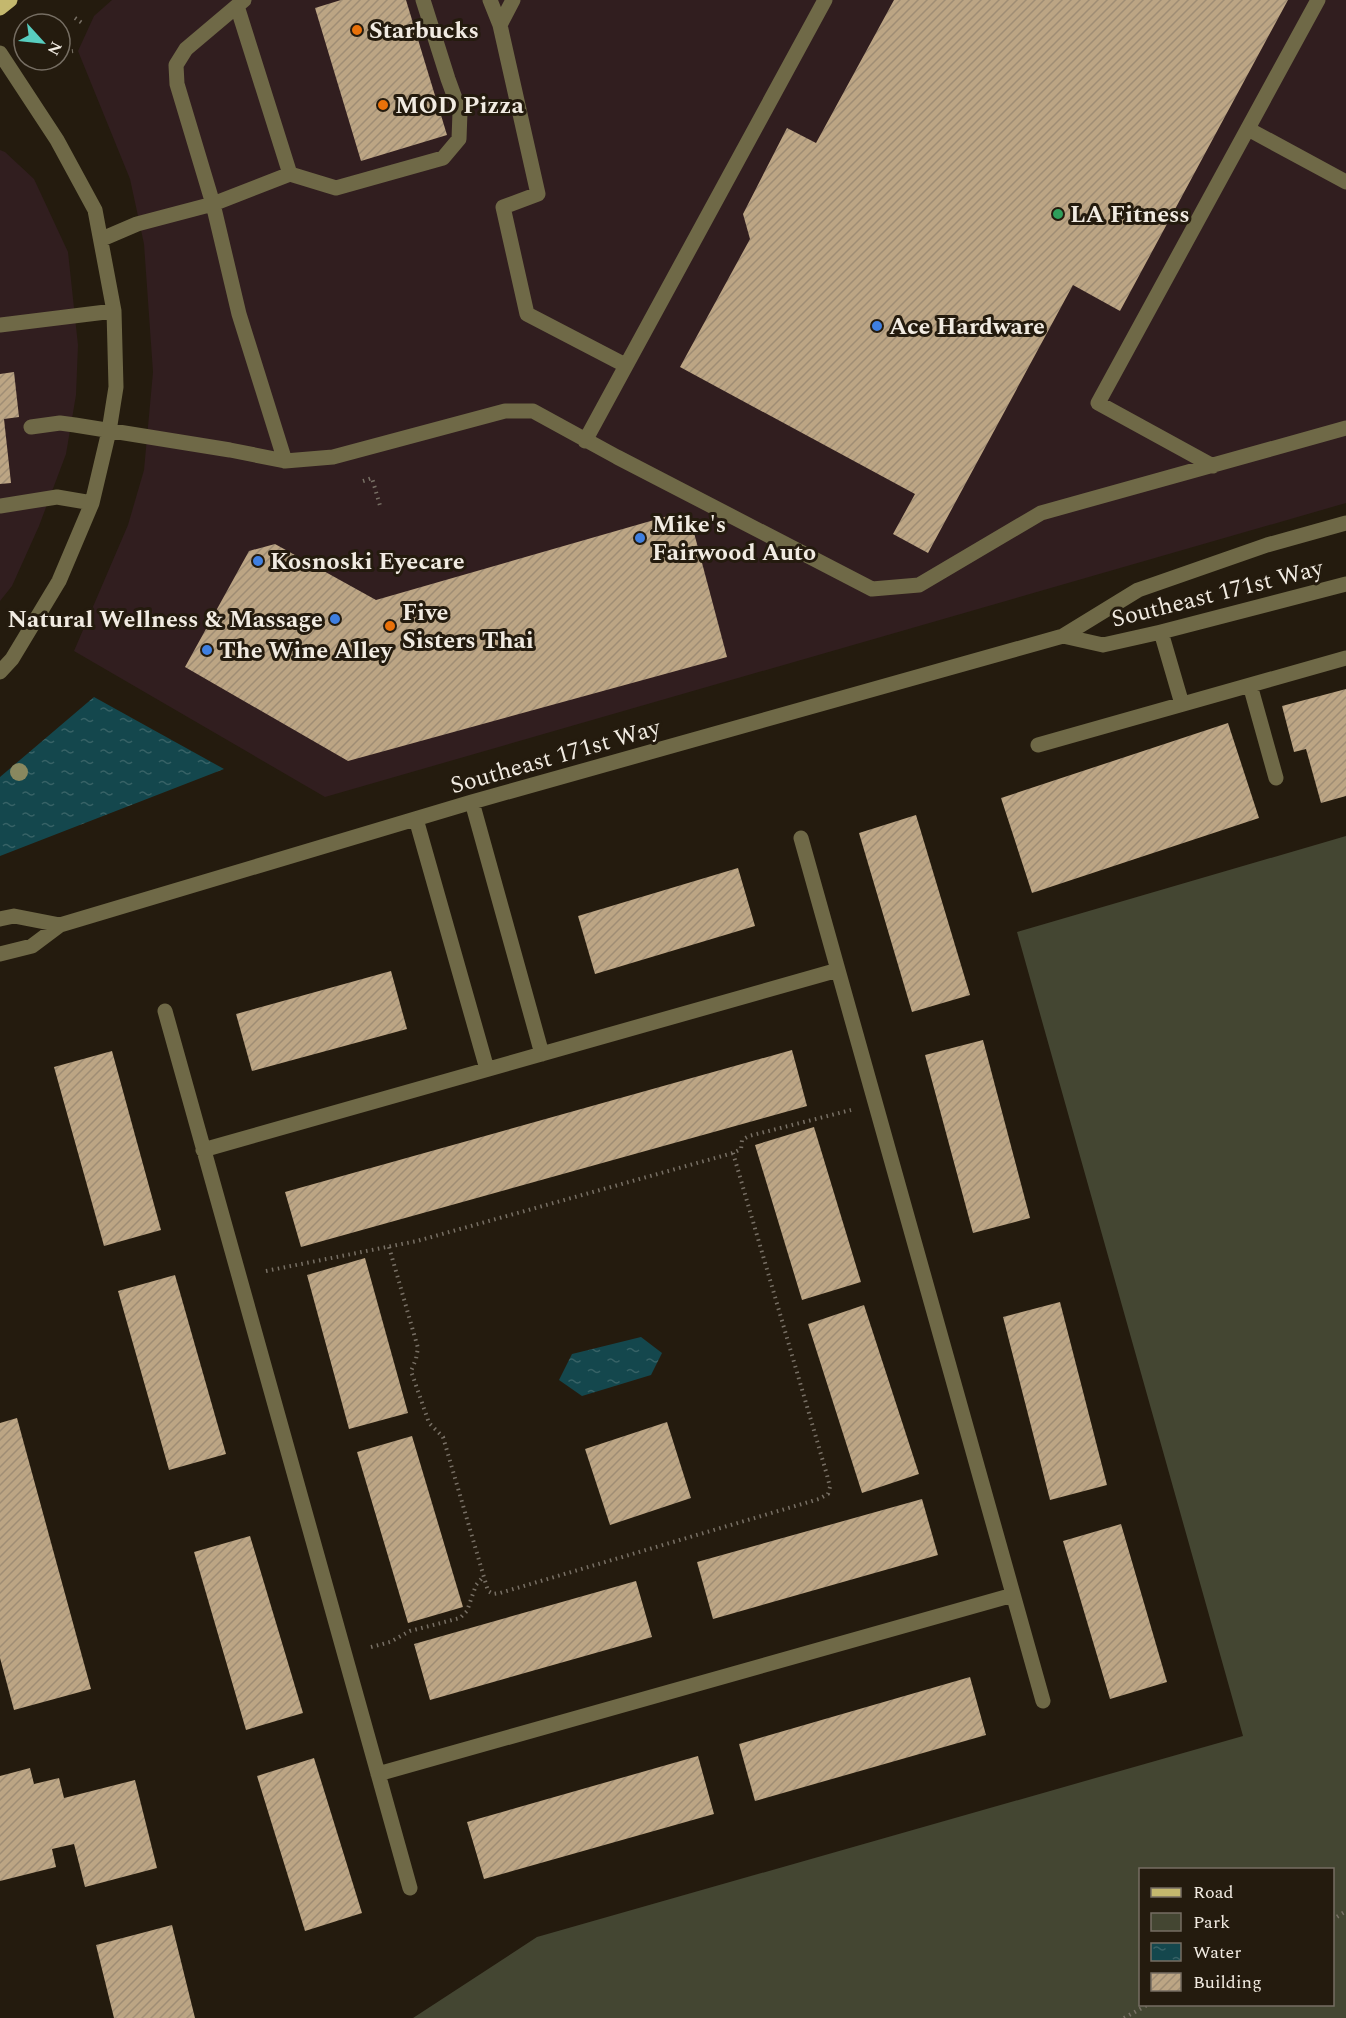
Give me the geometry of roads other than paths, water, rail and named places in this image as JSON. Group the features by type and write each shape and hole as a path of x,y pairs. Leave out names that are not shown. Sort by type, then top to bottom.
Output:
{"main road":[{"path":"0,8 10,0"}],"street":[{"path":"102,239 137,224 213,204 291,174 336,188 443,158 459,139 460,112 423,0"},
{"path":"490,0 500,25 538,194 503,207 528,314 626,365"},
{"path":"500,25 513,0"},
{"path":"585,441 825,0"},
{"path":"1212,466 1098,403 1318,0"},
{"path":"285,461 239,314 213,204 177,84 176,65 186,49 241,3 291,174"},
{"path":"0,53 57,140 96,210 114,311 116,387 109,431 92,503 59,581 12,659 0,672"},
{"path":"1248,129 1346,183"},
{"path":"0,325 114,311"},
{"path":"31,427 60,423 285,461 333,457 505,411 533,411 585,441 872,589 919,585 1041,513 1346,428"},
{"path":"0,506 57,497 92,503"},
{"name":"Southeast 171st Way","path":"0,954 32,946 60,925 472,802 1064,636 1138,590 1267,545 1346,523"},
{"name":"Southeast 171st Way","path":"1064,636 1103,645 1346,584"},
{"path":"1161,632 1182,705"},
{"path":"1038,745 1346,658"},
{"path":"1250,685 1276,778"},
{"path":"472,802 542,1054"},
{"path":"416,819 487,1069"},
{"path":"801,838 1043,1701"},
{"name":"Southeast 171st Way","path":"0,919 14,916 60,925"},
{"path":"203,1150 838,970"},
{"path":"165,1011 410,1888"},
{"path":"378,1774 1013,1595"}],"water":[{"path":"94,697 224,769 0,856 0,777"},
{"path":"641,1337 662,1353 651,1375 582,1396 559,1380 572,1354"}],"place":[{"name":"Starbucks","path":"357,30"},
{"name":"MOD Pizza","path":"383,105"},
{"name":"LA Fitness","path":"1058,214"},
{"name":"Ace Hardware","path":"877,326"},
{"name":"Mike's Fairwood Auto","path":"640,538"},
{"name":"Kosnoski Eyecare","path":"258,561"},
{"name":"Natural Wellness & Massage","path":"335,619"},
{"name":"Five Sisters Thai","path":"390,626"},
{"name":"The Wine Alley","path":"207,650"}]}
